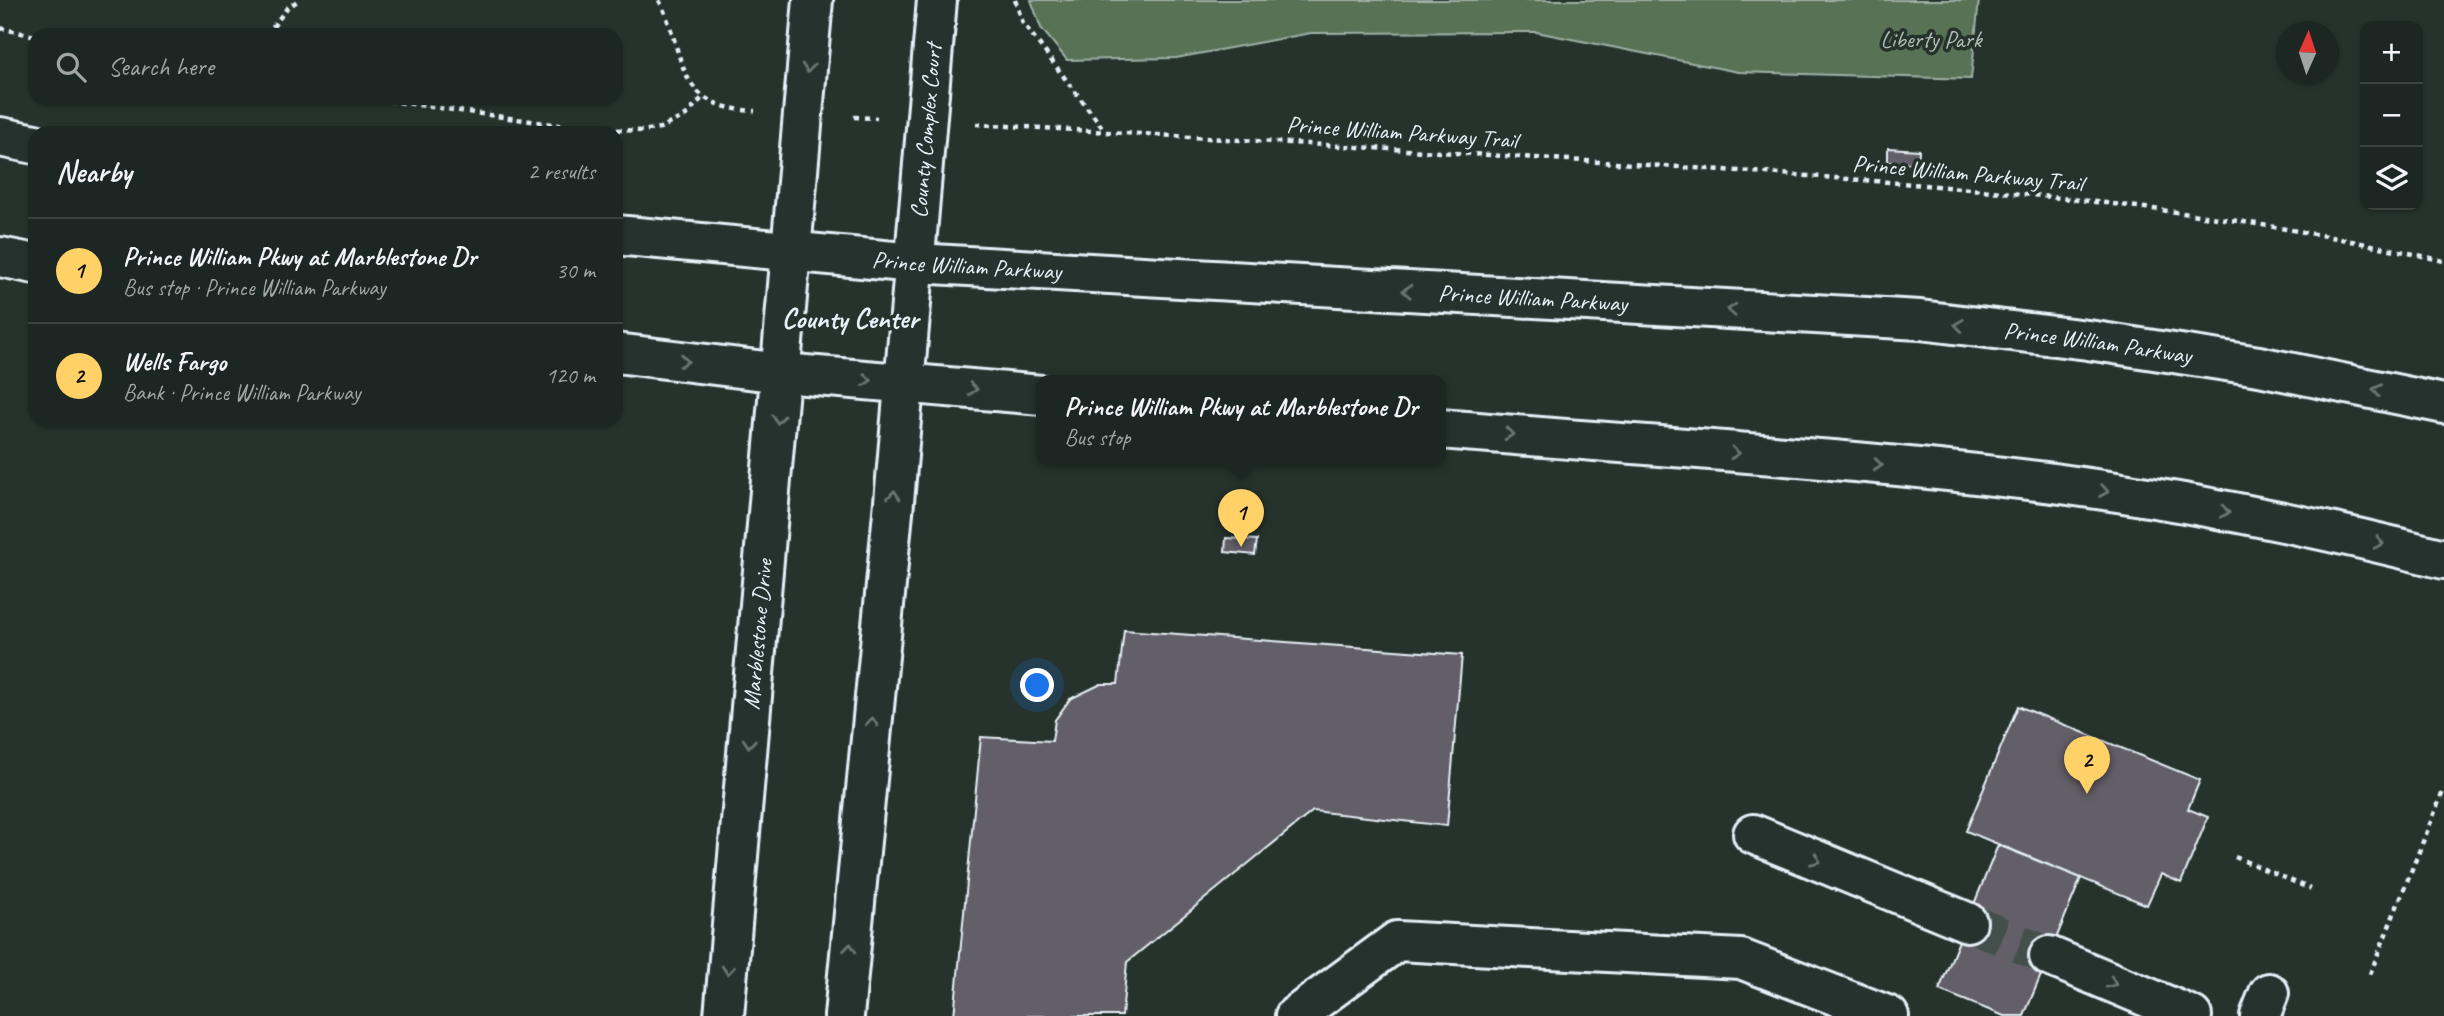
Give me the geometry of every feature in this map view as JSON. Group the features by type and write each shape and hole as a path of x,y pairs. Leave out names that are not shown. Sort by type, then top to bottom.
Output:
{"main road":[{"path":"792,253 813,0"},
{"name":"County Complex Court","path":"915,263 937,0"},
{"path":"0,137 28,143"},
{"name":"Prince William Parkway","path":"623,236 915,263 1920,320 2088,340 2259,366 2444,404"},
{"name":"Marblestone Drive","path":"724,1016 792,253"},
{"path":"0,257 28,263"},
{"path":"844,1016 915,263"},
{"path":"623,354 782,373 1036,395"},
{"path":"1446,430 1956,472 2063,484 2313,528 2444,559"},
{"path":"1753,834 1967,922"},
{"path":"1295,1016 1397,941 1741,959 1889,1016"},
{"path":"2049,956 2192,1016"}],"path":[{"path":"272,28 287,8 299,0"},
{"path":"623,130 660,128 679,119 703,97 686,80 659,0"},
{"path":"1015,0 1023,23 1105,131"},
{"path":"0,28 28,34"},
{"name":"Prince William Parkway Trail","path":"703,97 724,110 1105,131 2003,191 2303,230 2444,261"},
{"path":"418,105 566,126"},
{"path":"2370,974 2444,789"},
{"path":"2235,857 2311,890"}],"green space":[{"name":"Liberty Park","path":"1031,0 1979,0 1971,79 1738,72 1536,32 1311,33 1176,58 1067,60 1041,28"}],"building":[{"path":"1888,148 1919,150 1918,164 1888,162"},
{"path":"1226,538 1257,540 1255,555 1225,552"},
{"path":"1124,630 1462,655 1447,826 1313,811 1127,962 1122,1016 954,1016 981,737 1052,741 1055,720 1070,699 1101,684 1118,684"},
{"path":"2018,706 2200,780 2188,809 2208,817 2181,883 2161,874 2147,905 1966,831"},
{"path":"1998,845 2081,878 2024,1016 2004,1016 1939,990"}],"tunnel":[{"path":"1967,922 2049,956"}],"place":[{"name":"Prince William Pkwy at Marblestone Dr","path":"1241,547"},
{"name":"Wells Fargo","path":"2087,794"}],"district":[{"name":"County Center","path":"850,318"}]}
